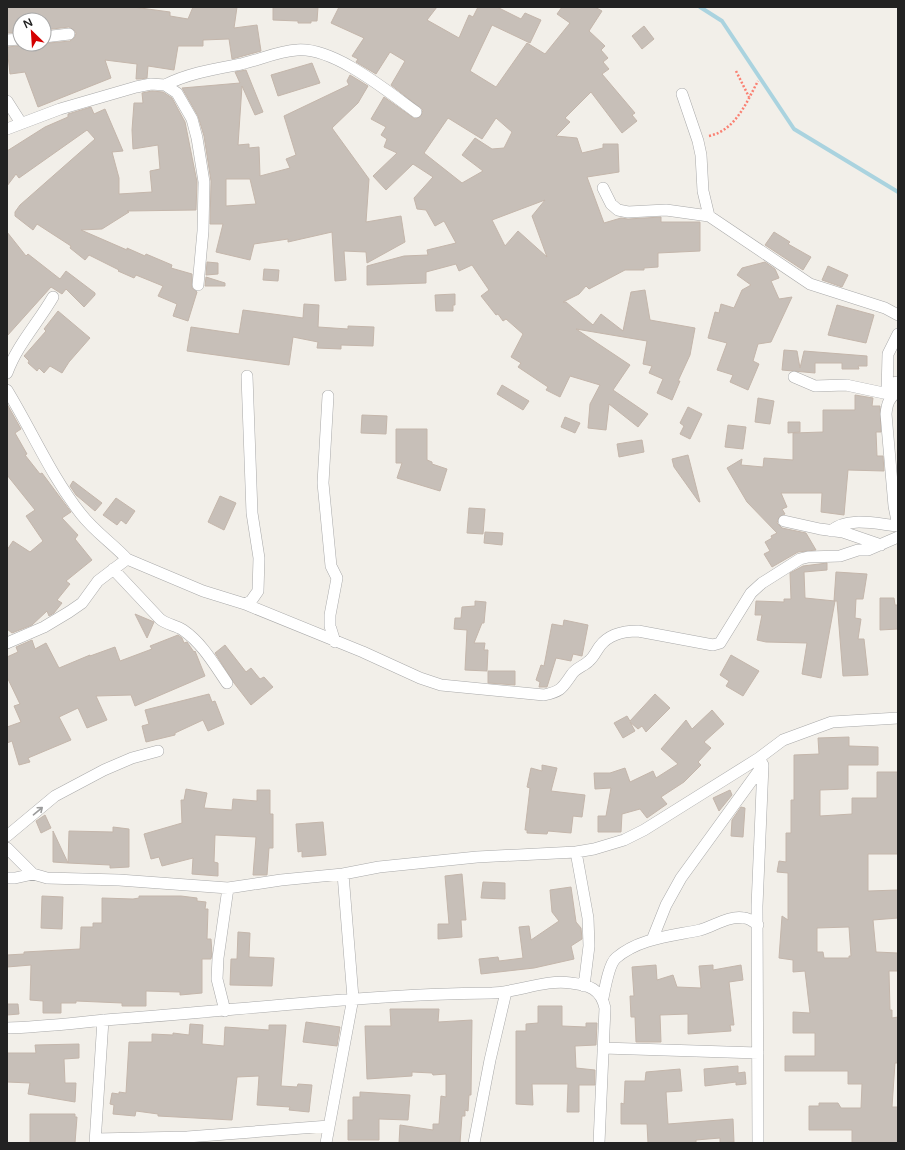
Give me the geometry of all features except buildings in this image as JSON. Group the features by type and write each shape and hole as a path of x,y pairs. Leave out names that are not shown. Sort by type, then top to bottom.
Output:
{"street":[{"path":"52,36 69,34"},
{"path":"7,129 21,123 136,87 151,84 165,85 180,78 248,62 286,51 298,50 310,51 364,74 416,112"},
{"path":"165,85 177,93 192,119 197,138 204,196 198,285"},
{"path":"682,94 697,136 701,154 703,190 709,216"},
{"path":"7,101 21,123"},
{"path":"603,188 611,204 618,210 628,212 666,210 709,216 810,284 862,300 898,315"},
{"path":"7,373 13,358 29,331 53,297"},
{"path":"830,531 836,526 844,523 898,526 894,506 886,414 893,389 886,364 888,354 898,334"},
{"path":"245,604 251,601 258,591 259,558 252,513 247,376"},
{"path":"794,376 815,386 846,385 893,389"},
{"path":"7,390 73,504 127,560 203,591 245,604 335,642 363,652 420,678 441,684 544,695 555,693 562,688 572,674 589,661 599,647 611,636 626,631 638,631 713,645 720,643 751,593 762,583 800,559 808,557 840,556 858,550 868,550 898,537"},
{"path":"328,396 323,483 331,566 337,578 330,615 330,626 335,642"},
{"path":"784,521 830,531 843,532 881,545"},
{"path":"7,643 44,627 69,612 82,603 98,581 127,560"},
{"path":"113,569 160,619 166,624 182,629 203,648 227,683"},
{"path":"652,940 666,905 681,878 761,762 783,740 832,722 898,718"},
{"path":"7,836 55,796 111,767 132,758 158,751"},
{"path":"7,878 15,878 32,874 47,878 119,880 228,888 281,880 343,874 378,867 469,858 576,852 594,849 624,840 761,762"},
{"path":"758,1143 758,925 761,762"},
{"path":"7,848 32,874"},
{"path":"576,852 588,918 589,946 584,986"},
{"path":"326,1143 353,998 343,874"},
{"path":"225,1011 217,979 218,958 228,888"},
{"path":"603,998 615,959 628,950 652,940 701,929 739,918 746,918 758,925"},
{"path":"7,1028 225,1011 353,998 447,993 506,992 541,984 570,982 591,988 601,994 605,1008 599,1143"},
{"path":"474,1143 490,1060 506,992"},
{"path":"103,1020 99,1065 96,1141 187,1137 329,1126"},
{"path":"603,1048 758,1053"}],"path":[{"path":"736,71 749,97"},
{"path":"697,136 711,136 735,121 758,81"}],"waterway":[{"path":"700,7 722,21 794,129 898,192"}]}
